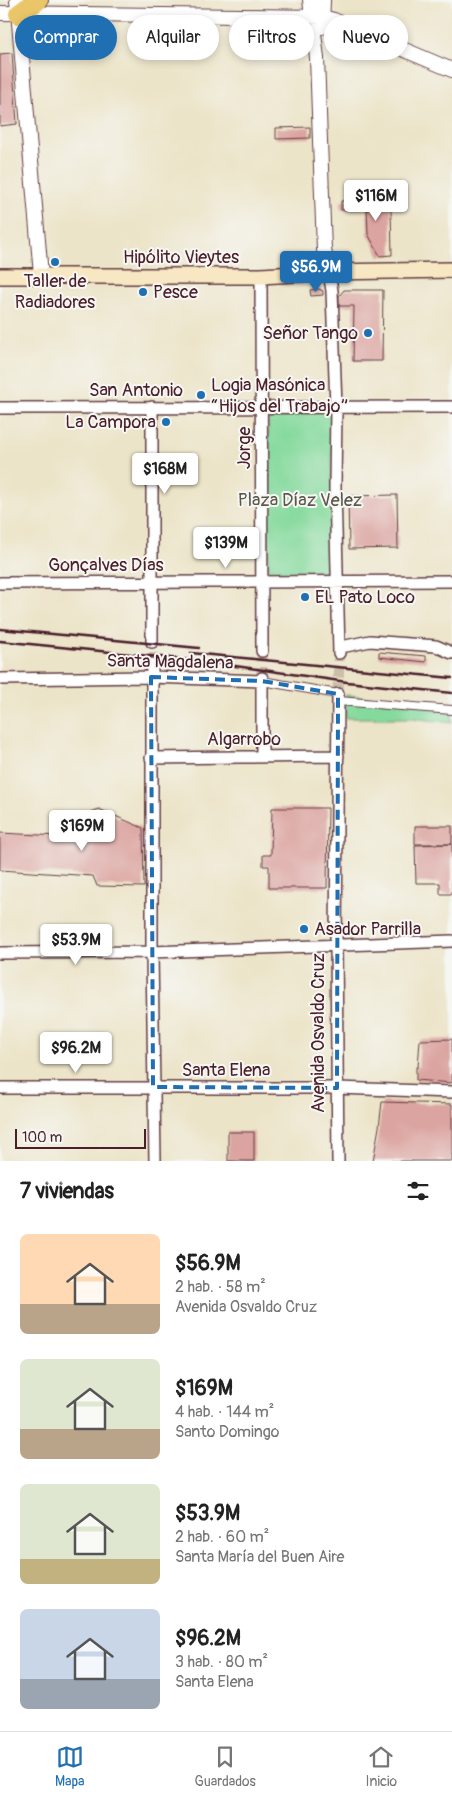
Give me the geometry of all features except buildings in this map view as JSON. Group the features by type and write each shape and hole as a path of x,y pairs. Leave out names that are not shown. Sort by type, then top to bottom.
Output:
{"highway":[{"path":"12,9 38,0"}],"main road":[{"name":"Hipólito Vieytes","path":"0,276 261,276 332,272 452,270"}],"street":[{"path":"310,0 317,17 332,272 339,650 370,641 436,646 452,653"},
{"path":"317,17 323,0"},
{"path":"41,275 12,9 317,17 334,20 452,70"},
{"name":"Jorge","path":"261,276 262,650"},
{"path":"152,407 152,642"},
{"name":"San Antonio","path":"0,408 452,407"},
{"name":"Gonçalves Días","path":"0,583 452,581"},
{"path":"152,664 152,952 155,1161"},
{"name":"Santa Magdalena","path":"0,679 151,677 262,679 338,698 452,710"},
{"path":"262,679 262,757"},
{"name":"Avenida Osvaldo Cruz","path":"338,698 336,946 338,1161"},
{"name":"Algarrobo","path":"151,758 338,756"},
{"path":"0,953 152,952 452,941"},
{"name":"Santa Elena","path":"0,1088 337,1088 452,1092"}],"highlighted area":[{"path":"151,677 262,681 338,694 337,1088 153,1087"}],"green space":[{"name":"Plaza Díaz Velez","path":"268,408 332,408 332,579 268,579"},
{"path":"346,695 452,708 452,723 412,718 346,718"}],"tunnel":[{"path":"152,642 152,664"},
{"path":"262,651 262,678"},
{"path":"338,694 339,653"}],"railway":[{"path":"0,629 199,648"},
{"path":"0,641 200,661 347,682 452,693"},
{"path":"191,653 452,678"}],"place":[{"name":"Taller de Radiadores","path":"55,262"},
{"name":"Pesce","path":"143,292"},
{"name":"Señor Tango","path":"368,333"},
{"name":"Logia Masónica “Hijos del Trabajo”","path":"201,395"},
{"name":"La Campora","path":"166,422"},
{"name":"EL Pato Loco","path":"305,597"},
{"name":"Asador Parrilla","path":"304,929"}]}
